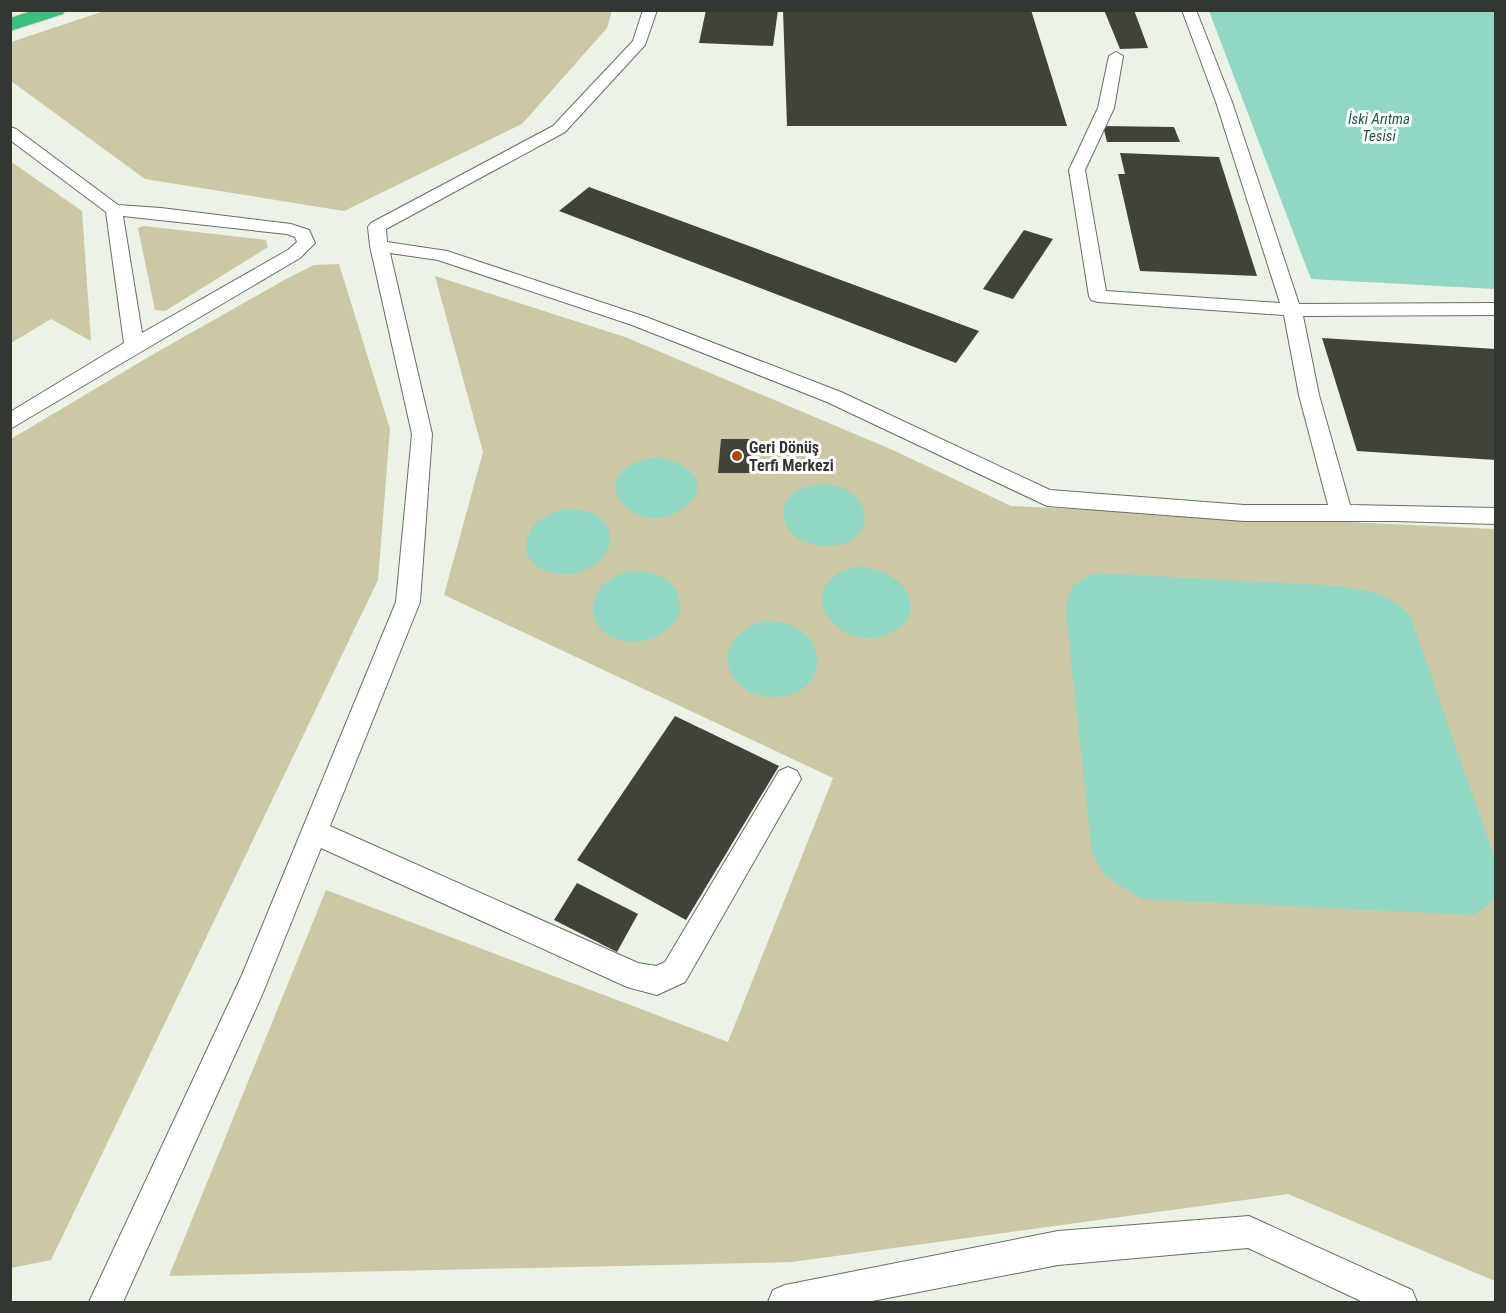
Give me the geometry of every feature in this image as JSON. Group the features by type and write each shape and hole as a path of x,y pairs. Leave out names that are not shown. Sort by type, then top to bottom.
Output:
{"highway":[{"path":"10,29 20,22 56,10"}],"lane":[{"path":"106,1302 252,985 408,602 422,434 379,246 377,227 559,129 640,42 650,10"},
{"path":"1189,10 1224,102 1292,310 1309,395 1341,513"},
{"path":"1116,56 1106,108 1077,170 1098,296 1292,310 1496,309"},
{"path":"10,132 114,210 161,213 291,229 303,234 306,243 294,254 134,346 10,422"},
{"path":"114,210 134,346"},
{"path":"379,246 441,255 639,321 834,397 1047,498 1244,513 1496,516"},
{"path":"315,832 637,976 657,981 675,972 788,779"},
{"path":"785,1302 839,1297 1058,1248 1250,1232 1400,1302"}],"shaded area":[{"path":"104,11 612,11 607,28 522,124 344,211 145,179 11,81 11,42"},
{"path":"10,161 82,211 91,341 51,319 11,343"},
{"path":"144,226 266,240 268,247 165,311 155,310 138,228"},
{"path":"339,264 390,429 378,580 51,1260 11,1268 11,439 286,279 314,265"},
{"path":"435,276 625,337 895,451 1011,506 1495,529 1495,1281 1288,1194 792,1262 169,1276 326,890 728,1042 833,778 444,595 483,452"}],"water":[{"name":"İski Arıtma Tesisi","path":"1209,11 1495,11 1495,289 1311,279"},
{"path":"658,457 686,468 697,481 698,489 694,498 685,507 666,517 647,517 632,511 620,501 616,488 619,475 633,464"},
{"path":"822,484 839,487 852,494 861,503 865,514 864,525 858,535 846,543 830,546 812,544 798,538 788,528 784,517 784,506 791,495 803,488"},
{"path":"565,509 586,511 600,518 608,528 610,540 606,552 598,563 584,571 565,574 548,572 536,565 529,556 526,546 529,534 536,524 548,515"},
{"path":"855,567 888,574 908,594 911,605 909,616 900,627 885,635 866,638 849,634 836,626 826,614 822,600 825,587 835,575"},
{"path":"631,571 651,573 666,579 676,589 680,602 679,614 672,626 659,635 641,641 622,641 608,635 598,626 593,614 594,601 600,589 612,578"},
{"path":"1096,573 1338,586 1386,597 1402,608 1410,615 1495,859 1497,886 1490,903 1473,915 1142,899 1105,876 1092,853 1066,613 1068,597 1073,587"},
{"path":"764,621 786,623 803,632 813,644 817,659 815,673 806,686 791,694 770,697 750,692 740,685 728,666 728,656 736,638 753,625"}],"building":[{"path":"706,10 778,10 773,46 699,43"},
{"path":"783,10 1031,10 1067,126 787,126"},
{"path":"1104,10 1134,10 1148,48 1120,49"},
{"path":"1103,126 1174,127 1180,142 1107,142"},
{"path":"1120,153 1219,157 1257,276 1140,271 1118,174 1125,174"},
{"path":"589,187 979,331 956,363 559,211"},
{"path":"1024,230 1053,239 1013,299 983,289"},
{"path":"1322,338 1496,349 1496,460 1357,451"},
{"name":"Geri Dönüş Terfi Merkezi","path":"721,439 756,439 755,473 718,473"},
{"path":"675,716 779,766 686,920 577,860"},
{"path":"577,883 638,914 617,952 554,920"}],"place":[{"name":"Geri Dönüş Terfi Merkezi","path":"737,456"}]}
